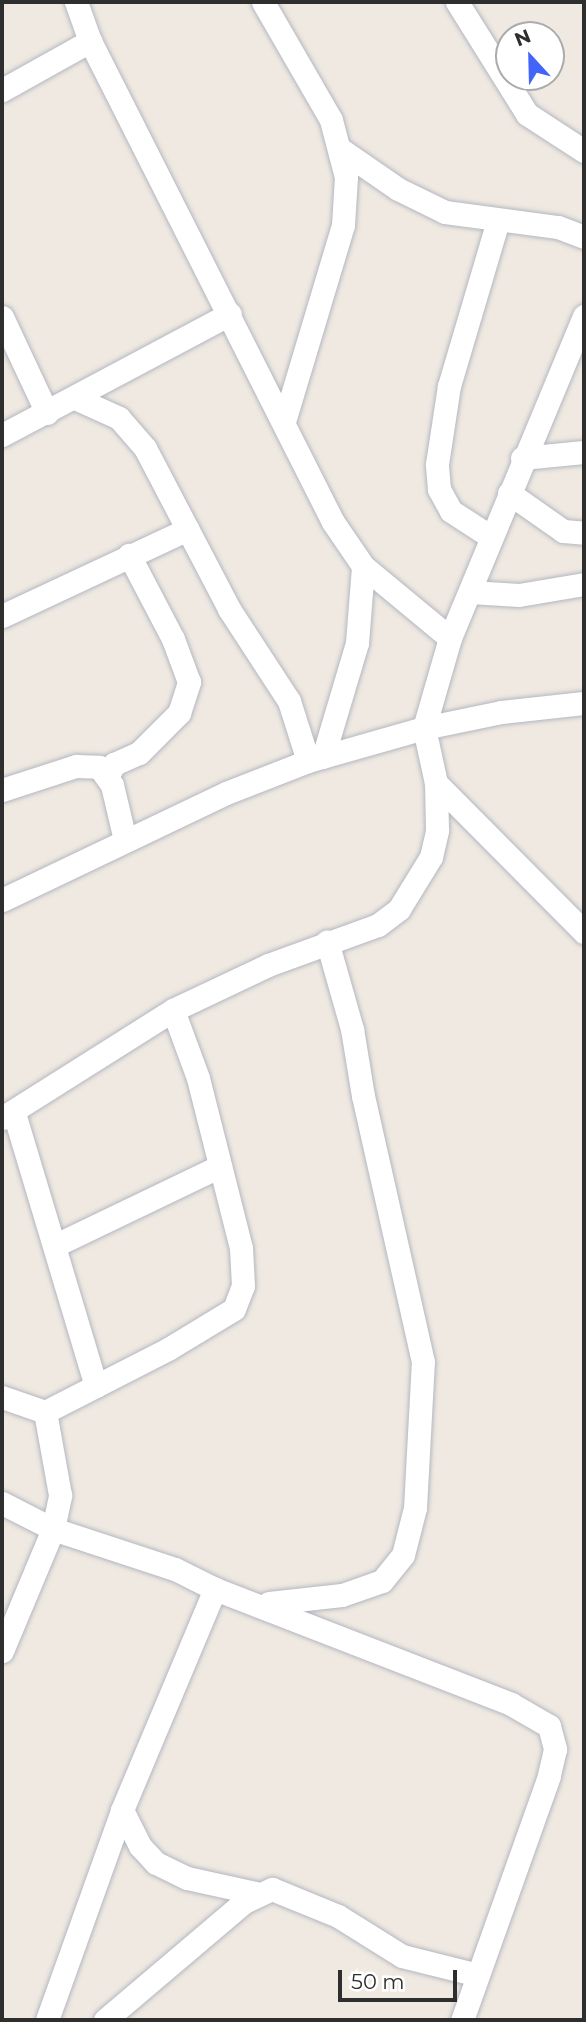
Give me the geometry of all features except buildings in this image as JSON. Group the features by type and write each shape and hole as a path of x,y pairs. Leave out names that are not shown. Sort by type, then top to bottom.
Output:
{"street":[{"path":"76,2 90,41 333,522 363,566 403,603 450,638"},
{"path":"263,2 331,120 346,177 343,225 284,422"},
{"path":"457,2 527,114 584,150"},
{"path":"2,90 90,41"},
{"path":"340,149 415,198 445,212 558,227 584,237"},
{"path":"491,537 451,511 439,488 437,464 449,386 498,221"},
{"path":"2,435 230,314"},
{"path":"96,1386 56,1245 8,1115 173,1010 327,941 378,925 399,909 417,884 431,857 437,830 436,783 424,728 450,638 522,458 584,316"},
{"path":"2,317 47,413"},
{"path":"75,398 119,418 132,430 165,481 229,609 289,701 316,759"},
{"path":"522,458 584,452"},
{"path":"509,493 563,531 584,533"},
{"path":"2,616 188,529"},
{"path":"108,775 114,764 145,748 178,713 189,682 173,639 129,555"},
{"path":"316,759 354,657 363,566"},
{"path":"470,592 519,595 584,584"},
{"path":"360,615 403,603"},
{"path":"2,900 125,840 316,759 424,728 501,712 584,703"},
{"path":"2,790 76,766 99,767 108,775 125,840"},
{"path":"436,783 584,932"},
{"path":"259,1604 330,1597 382,1581 403,1555 415,1508 423,1362 363,1096 352,1028 327,941"},
{"path":"2,1396 45,1412 234,1309 243,1286 241,1248 198,1078 173,1010"},
{"path":"56,1245 220,1166"},
{"path":"2,1651 53,1529 59,1473 45,1412"},
{"path":"2,1503 53,1529 112,1545 215,1590 259,1604 511,1704 549,1726 555,1749 549,1776 462,2020"},
{"path":"47,2020 122,1810 215,1590"},
{"path":"122,1810 140,1846 156,1863 187,1878 256,1893"},
{"path":"105,2020 256,1893 272,1889 291,1894 338,1916 402,1956 478,1975"}]}
